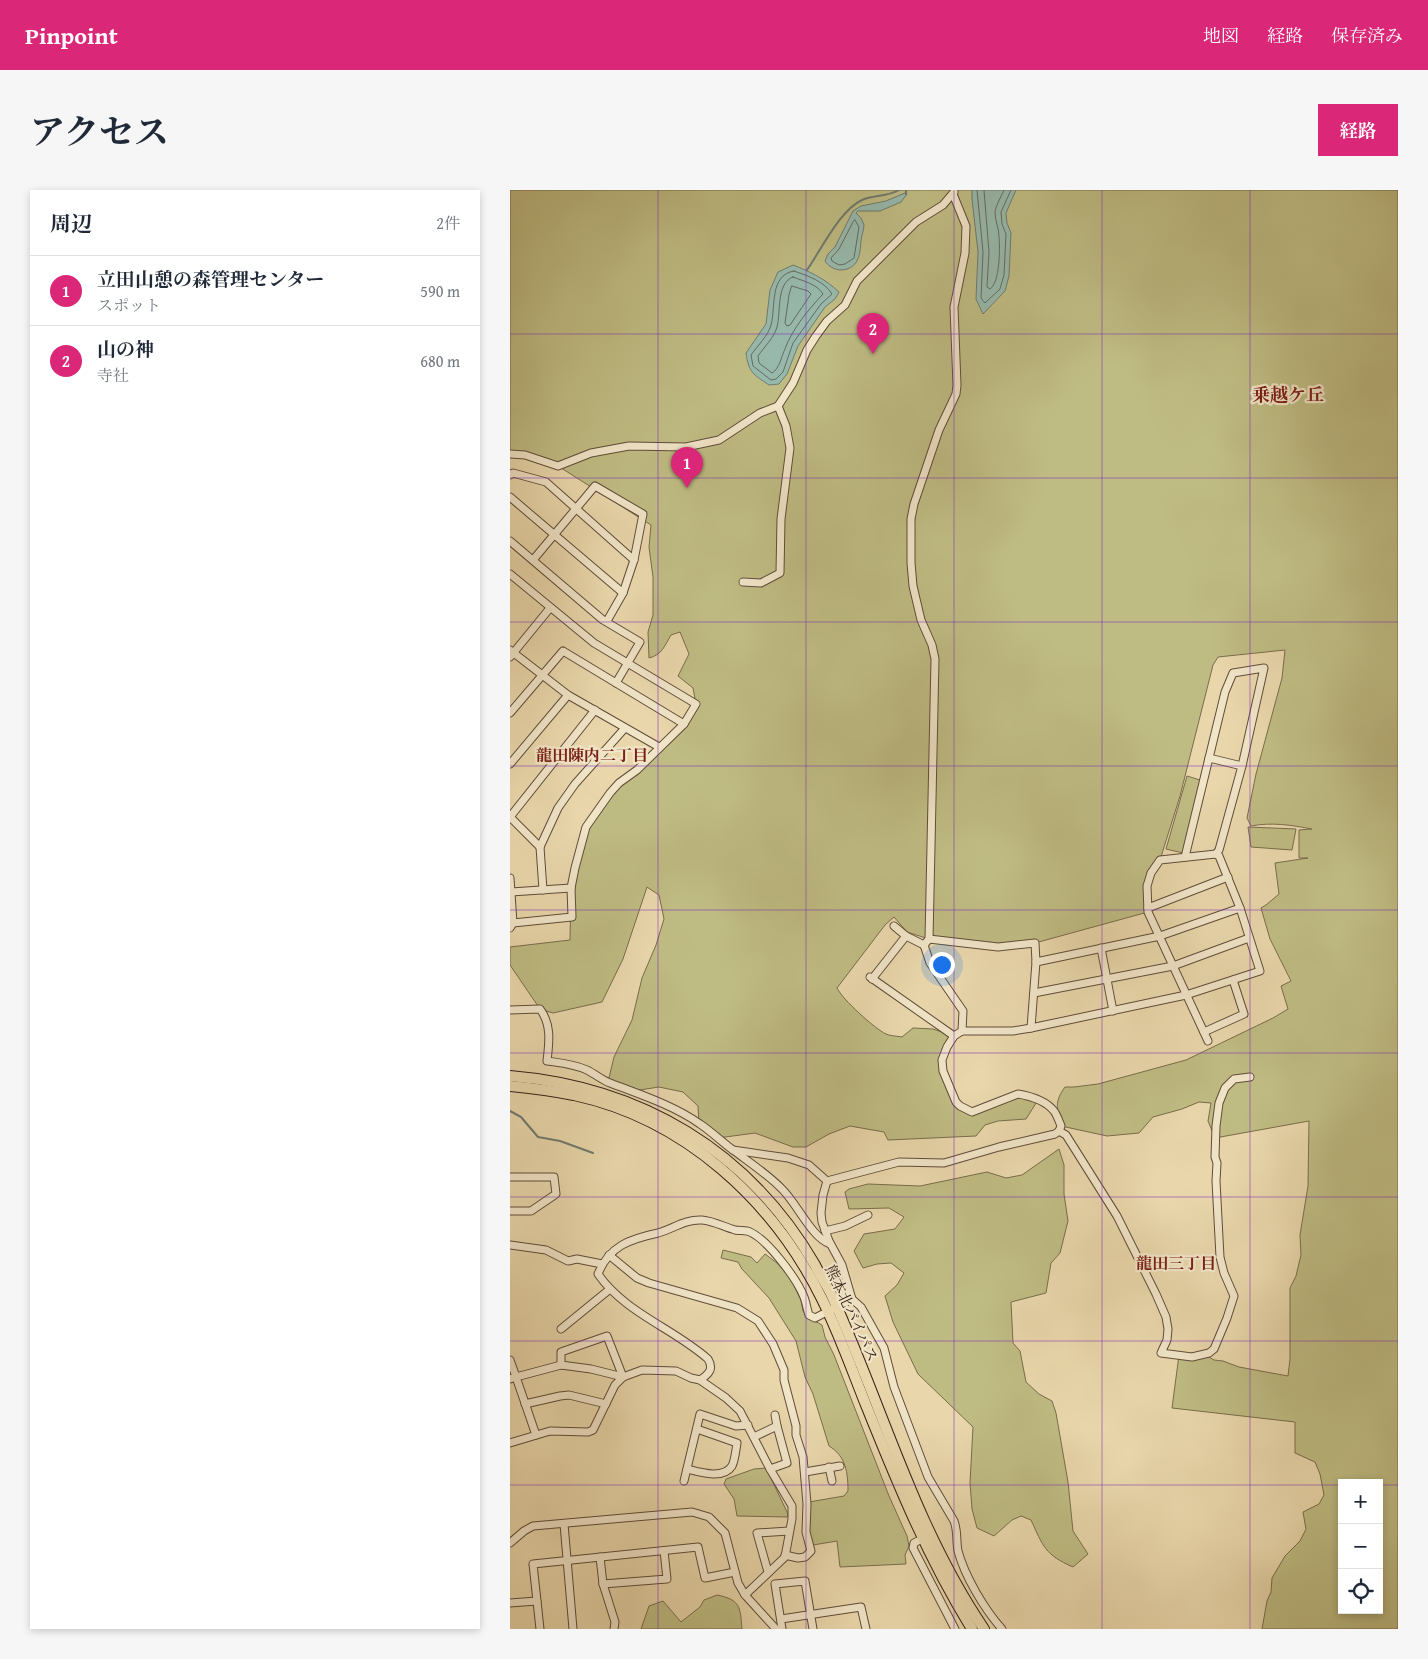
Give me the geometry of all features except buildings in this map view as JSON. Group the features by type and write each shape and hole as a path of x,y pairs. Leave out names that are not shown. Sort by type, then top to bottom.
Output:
{"highway":[{"name":"熊本北バイパス","path":"510,1076 554,1080 605,1093 663,1117 710,1147 736,1167 778,1211 800,1240 831,1294 832,1309 902,1494 922,1539 950,1593 972,1629"},
{"name":"熊本北バイパス","path":"510,1086 576,1095 610,1106 662,1128 697,1150 729,1174 775,1223 832,1309 925,1524 961,1594 984,1629"}],"street":[{"path":"510,454 525,455 558,466 591,453 629,446 686,447 719,440 760,413 778,406 793,383 816,336 827,321 845,305 861,277 916,222 943,205 954,192"},
{"path":"954,192 966,226 965,253 954,307 956,394 939,430 910,519 911,563 914,586 921,620 932,645 935,659 926,942 930,963 963,1011 962,1032"},
{"path":"742,582 761,583 780,573 781,519 790,448 786,426 778,406"},
{"path":"510,475 513,473 546,482 634,560"},
{"path":"533,560 595,486 643,514 634,560 623,594 606,622"},
{"path":"510,498 623,594"},
{"path":"510,542 606,622 640,642 616,683"},
{"path":"510,574 594,643 696,704 684,724 637,770 619,783 586,828 571,888 572,917 512,926 510,878"},
{"path":"550,608 511,653 568,695 659,747"},
{"path":"510,713 563,652 684,724"},
{"path":"1185,856 1225,692 1233,673 1264,668 1242,766 1219,850 1216,854"},
{"path":"510,764 568,695"},
{"path":"540,847 510,817 594,710"},
{"path":"543,890 540,847 558,808 569,792 625,728"},
{"path":"1209,758 1242,766"},
{"path":"1208,1041 1148,912 1147,886 1154,868 1160,860 1216,854"},
{"path":"827,1182 899,1162 944,1162 1055,1134 1059,1131 1061,1126 1054,1110 1038,1100 1026,1096 1018,1094 972,1112 960,1106 952,1095 943,1071 942,1060 954,1036 962,1032 1031,1028 1186,995 1260,971 1240,908 1228,877 1216,854"},
{"path":"1148,908 1228,877"},
{"path":"511,892 571,888"},
{"path":"1036,962 1160,936 1240,908"},
{"path":"894,926 906,936 926,942 998,947 1035,943 1036,962 1031,1028"},
{"path":"906,936 871,978 954,1036"},
{"path":"1034,993 1173,966 1249,938"},
{"path":"1101,948 1113,1011"},
{"path":"1204,1032 1244,1014 1233,980"},
{"path":"510,1010 540,1009 544,1014 550,1034 546,1061 573,1065 588,1070 608,1082 642,1094 699,1123 752,1163 781,1188 796,1205 817,1237 823,1242 830,1244"},
{"path":"1059,1131 1066,1134 1117,1216 1156,1294 1166,1317 1168,1329 1167,1340 1161,1353 1192,1357 1209,1353 1214,1349 1234,1296 1224,1273 1220,1257 1216,1181 1217,1162 1215,1157 1219,1103 1225,1088 1234,1079 1250,1077"},
{"path":"732,1149 788,1158 809,1165 827,1182"},
{"path":"510,1177 554,1177 556,1194 531,1211 510,1211"},
{"path":"827,1182 822,1203 822,1222 830,1244 842,1266 852,1299 861,1307 884,1348 894,1387 928,1478 954,1521 958,1551 974,1587 982,1602 1002,1629"},
{"path":"825,1231 844,1226 868,1215"},
{"path":"700,1380 711,1370 708,1359 620,1299 598,1274 609,1254 620,1246 647,1235 666,1231 685,1222 701,1220 722,1224 735,1230 750,1232 765,1243 782,1262 799,1287 805,1298 809,1315 815,1318 852,1299"},
{"path":"510,1245 546,1250 568,1261 577,1259 602,1264"},
{"path":"609,1254 638,1278 649,1284 737,1308 758,1322 773,1344 784,1370 784,1380 796,1426 796,1435 803,1457 807,1504 806,1532 810,1545 810,1551 805,1557 798,1558 785,1555"},
{"path":"561,1329 610,1289"},
{"path":"561,1365 561,1352 607,1336 623,1377"},
{"path":"510,1360 513,1378 536,1435"},
{"path":"513,1378 561,1365 591,1368 623,1377"},
{"path":"510,1443 550,1431 588,1432 593,1430 615,1385 630,1373 642,1370 667,1370 676,1371 700,1380 726,1398 740,1411 770,1469 792,1506 785,1557 745,1595"},
{"path":"525,1404 560,1396 569,1396 606,1404"},
{"path":"684,1481 700,1414 736,1426 748,1425"},
{"path":"770,1469 787,1463 775,1415"},
{"path":"754,1437 777,1426"},
{"path":"687,1469 712,1475 726,1471 732,1466 737,1443 697,1429"},
{"path":"805,1472 840,1466"},
{"path":"830,1468 832,1481"},
{"path":"510,1543 519,1534 533,1526 692,1512 709,1517 725,1533 738,1583 745,1595 776,1629"},
{"path":"564,1524 573,1629"},
{"path":"768,1572 757,1533 789,1531"},
{"path":"922,1539 914,1544 913,1548 955,1629"},
{"path":"540,1629 533,1564 698,1547 705,1578 735,1572"},
{"path":"603,1584 667,1579 664,1550"},
{"path":"600,1557 603,1584 615,1622 614,1629"},
{"path":"782,1629 776,1584 805,1581 814,1629"},
{"path":"961,1594 974,1587"},
{"path":"510,1603 537,1601"},
{"path":"781,1619 860,1607 866,1629"}],"shaded area":[{"path":"510,190 1398,190 1398,1629 1262,1629 1267,1601 1271,1592 1272,1578 1285,1556 1300,1541 1306,1529 1303,1512 1319,1504 1324,1495 1320,1474 1315,1462 1295,1453 1295,1422 1172,1408 1179,1355 1204,1354 1214,1360 1239,1367 1288,1376 1290,1359 1290,1288 1296,1276 1301,1255 1300,1235 1308,1186 1309,1121 1215,1138 1208,1121 1211,1103 1199,1102 1153,1117 1139,1133 1107,1136 1061,1126 1058,1110 1059,1097 1065,1087 1098,1084 1186,1060 1288,1009 1281,986 1291,981 1270,939 1261,908 1279,894 1275,863 1308,858 1299,858 1299,830 1312,829 1282,824 1251,826 1247,818 1256,774 1282,678 1285,650 1218,657 1213,665 1180,796 1160,860 1151,873 1148,912 1035,943 1011,946 929,939 907,932 894,917 885,925 837,988 859,1013 886,1034 902,1037 913,1028 933,1029 954,1036 942,1060 956,1102 972,1112 1026,1096 1038,1100 1026,1119 998,1121 985,1125 976,1136 888,1140 884,1132 850,1126 829,1134 806,1147 793,1147 755,1133 718,1138 699,1123 698,1106 683,1092 659,1087 633,1091 608,1082 614,1057 632,1020 642,978 656,945 664,919 659,895 647,887 623,959 602,1002 553,1013 540,1009 510,965 510,947 570,940 571,888 586,827 610,793 684,724 696,704 693,688 678,676 689,654 680,632 671,635 660,652 649,658 648,632 653,615 653,577 649,547 651,525 558,466 510,454"},
{"path":"1187,776 1200,780 1183,853 1166,849"},
{"path":"1248,827 1296,829 1292,850 1251,847"},
{"path":"1059,1149 1064,1165 1064,1194 1068,1221 1060,1253 1051,1263 1046,1293 1011,1302 1013,1343 1020,1351 1026,1382 1039,1394 1052,1401 1056,1413 1068,1482 1073,1531 1088,1554 1073,1567 1056,1558 1046,1549 1031,1520 1021,1516 1012,1520 994,1536 977,1528 972,1509 970,1483 973,1427 918,1374 893,1322 885,1296 897,1285 904,1273 891,1263 863,1268 854,1251 864,1234 895,1229 904,1217 889,1208 849,1209 845,1192 849,1189 868,1184 920,1186 987,1172 1006,1178 1022,1175"},
{"path":"723,1250 751,1257 757,1263 765,1254 777,1263 790,1278 801,1300 806,1316 822,1325 825,1337 834,1355 889,1496 907,1536 909,1546 905,1555 906,1564 840,1567 837,1541 813,1545 810,1540 808,1530 809,1502 844,1496 848,1491 845,1466 835,1450 829,1446 813,1394 805,1377 796,1341 769,1298 742,1269 738,1262 721,1258"},
{"path":"766,1468 788,1514 787,1517 737,1516 734,1499 724,1484 726,1479 754,1469"},
{"path":"717,1595 731,1599 738,1606 742,1629 641,1629 649,1606 663,1601 681,1622 700,1607 704,1600"}],"water":[{"path":"972,190 1016,190 1006,213 1011,233 1009,276 1005,291 983,314 976,299 978,252"},
{"path":"905,193 907,194 901,202 880,211 858,211 856,213 861,218 864,227 859,256 852,267 839,270 826,263 828,254 835,247 853,211 861,206 886,201"},
{"path":"793,265 818,276 839,292 835,299 825,307 798,346 787,374 779,384 769,385 750,369 746,353 766,324 770,290 778,272"}],"waterway":[{"path":"807,270 839,221 854,205 867,198 890,194 899,190"},
{"path":"510,1111 521,1117 538,1137 560,1141 593,1153"}],"place":[{"name":"山の神","path":"873,354"},
{"name":"立田山憩の森管理センター","path":"687,488"}],"district":[{"name":"乗越ケ丘","path":"1288,394"},
{"name":"龍田陳内二丁目","path":"592,755"},
{"name":"龍田三丁目","path":"1176,1263"}]}
